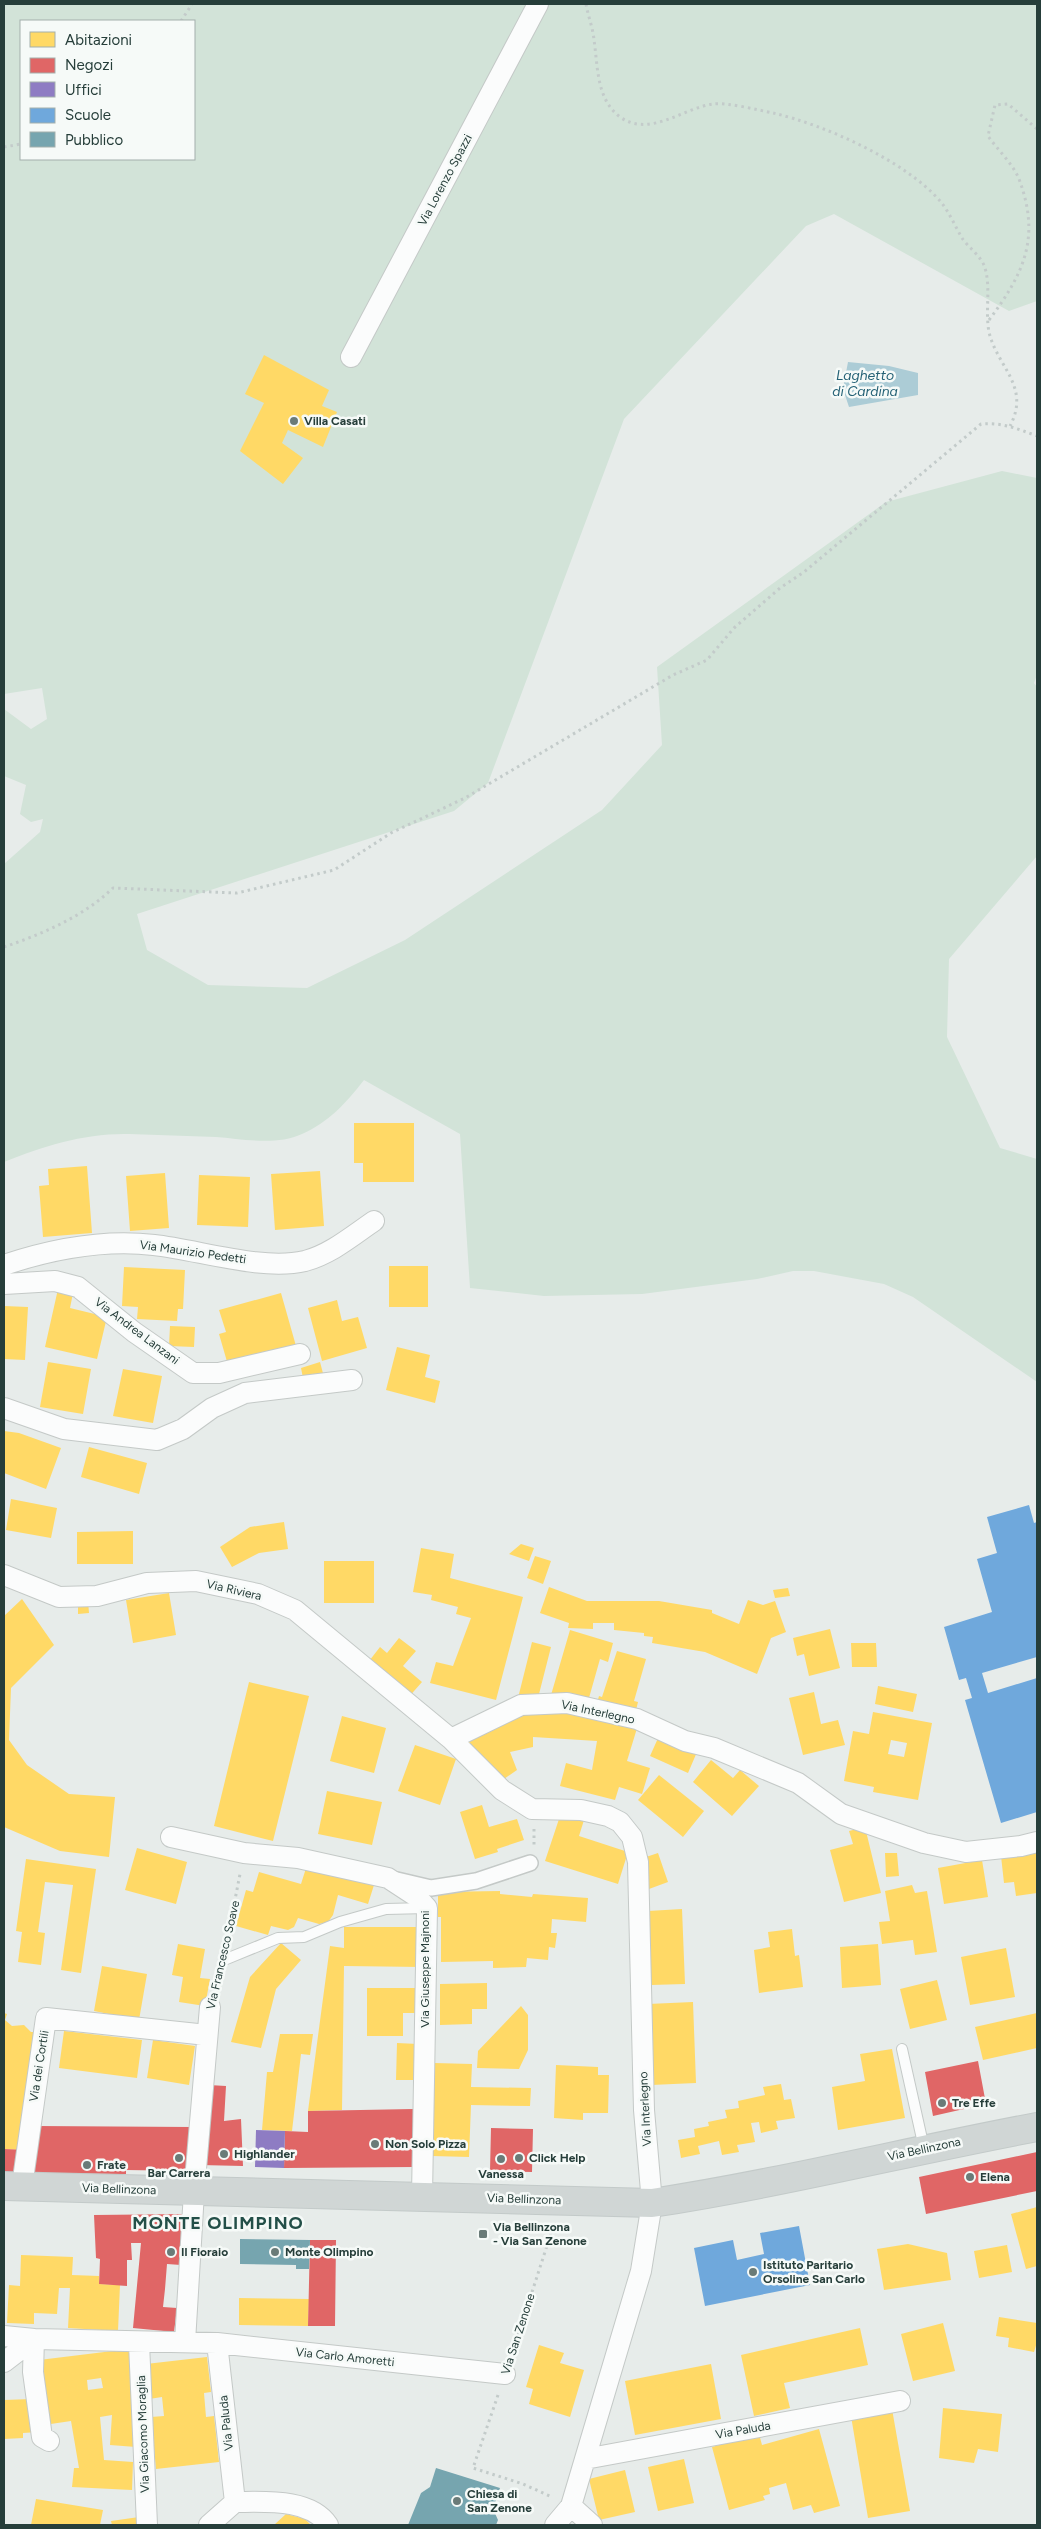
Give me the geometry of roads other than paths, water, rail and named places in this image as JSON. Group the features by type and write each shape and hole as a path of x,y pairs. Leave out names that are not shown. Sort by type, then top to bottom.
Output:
{"main road":[{"name":"Via Bellinzona","path":"13,2186 652,2203 716,2193 924,2148 1037,2127"}],"street":[{"name":"Via Lorenzo Spazzi","path":"352,357 538,4"},
{"name":"Via Maurizio Pedetti","path":"4,1265 43,1252 106,1243 153,1244 284,1264 306,1261 328,1253 374,1221"},
{"name":"Via Andrea Lanzani","path":"4,1284 55,1281 78,1287 134,1332 193,1373 219,1373 300,1354"},
{"path":"4,1408 64,1429 157,1440 183,1429 212,1408 245,1393 352,1380"},
{"name":"Via Riviera","path":"4,1575 59,1597 97,1596 147,1583 196,1581 258,1594 295,1610 452,1739"},
{"name":"Via Interlegno","path":"652,2203 644,2110 639,1871 632,1837 620,1822 608,1816 581,1810 532,1809 502,1790 452,1739 521,1705 567,1703 637,1720 686,1741 714,1748 798,1783 841,1814 924,1843 966,1852 1021,1846 1037,1842"},
{"name":"Via Giuseppe Majnoni","path":"170,1837 244,1852 298,1858 388,1878 417,1897 427,1908 422,2196"},
{"path":"388,1878 431,1888 476,1881 530,1863"},
{"name":"Via Francesco Soave","path":"194,2192 210,2007"},
{"name":"Via dei Cortili","path":"13,2186 46,2018 208,2035"},
{"path":"185,2342 194,2192"},
{"path":"556,2525 571,2506 641,2271 652,2203"},
{"name":"Via Carlo Amoretti","path":"4,2336 140,2343 217,2343 505,2374"},
{"path":"4,2362 34,2339"},
{"path":"34,2339 33,2372 42,2437 49,2442"},
{"name":"Via Giacomo Moraglia","path":"140,2343 147,2525"},
{"name":"Via Paluda","path":"217,2343 235,2502"},
{"name":"Via Paluda","path":"585,2459 900,2401"},
{"path":"209,2525 235,2502 276,2502 297,2507 311,2511 328,2525"},
{"path":"571,2506 592,2525"}],"lane":[{"path":"224,1960 278,1938 304,1937 340,1922 386,1909 427,1908"},
{"path":"902,2049 924,2148"}],"water":[{"name":"Laghetto di Cardina","path":"848,362 889,366 918,373 918,395 849,407 843,389"}],"place":[{"name":"Villa Casati","path":"294,421"},
{"name":"Tre Effe","path":"942,2103"},
{"name":"Non Solo Pizza","path":"375,2144"},
{"name":"Highlander","path":"224,2154"},
{"name":"Bar Carrera","path":"179,2158"},
{"name":"Click Help","path":"519,2158"},
{"name":"Vanessa","path":"501,2159"},
{"name":"Frate","path":"87,2165"},
{"name":"Elena","path":"970,2177"},
{"name":"Via Bellinzona - Via San Zenone","path":"483,2234"},
{"name":"Il Fioraio","path":"171,2252"},
{"name":"Monte Olimpino","path":"275,2252"},
{"name":"Istituto Paritario Orsoline San Carlo","path":"753,2272"},
{"name":"Chiesa di San Zenone","path":"457,2501"}],"district":[{"name":"MONTE OLIMPINO","path":"218,2223"}]}
